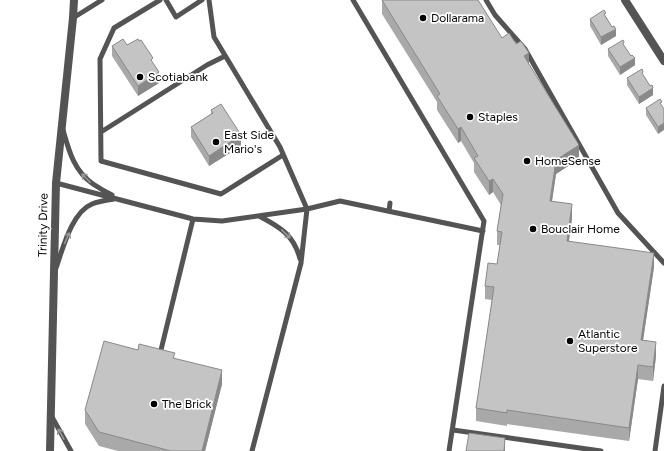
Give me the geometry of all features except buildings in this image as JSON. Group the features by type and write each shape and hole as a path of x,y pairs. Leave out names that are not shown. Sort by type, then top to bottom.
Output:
{"street":[{"name":"Trinity Drive","path":"50,451 56,183 74,0"},
{"path":"625,0 664,61"}],"lane":[{"path":"73,18 102,0"},
{"path":"160,0 114,28 100,59 101,161 221,194 283,155"},
{"path":"166,0 176,17 202,0"},
{"path":"208,0 214,37 280,147 307,208 301,263 252,451"},
{"path":"352,0 484,221 450,451"},
{"path":"486,0 495,16 526,49 618,213 664,263"},
{"path":"101,132 207,65 225,56"},
{"path":"62,125 73,161 82,174 92,184 118,199"},
{"path":"56,183 193,219 222,222 340,201 482,231"},
{"path":"54,274 65,240 77,216 92,204 103,200 118,199"},
{"path":"389,211 390,203"},
{"path":"258,216 276,225 286,233 293,241 298,251 301,263"},
{"path":"160,354 193,219"},
{"path":"655,451 664,386"},
{"path":"51,416 71,451"},
{"path":"453,430 601,451"}],"place":[{"name":"Dollarama","path":"423,18"},
{"name":"Scotiabank","path":"140,77"},
{"name":"Staples","path":"470,117"},
{"name":"East Side Mario's","path":"216,142"},
{"name":"HomeSense","path":"527,161"},
{"name":"Bouclair Home","path":"533,229"},
{"name":"Atlantic Superstore","path":"570,341"},
{"name":"The Brick","path":"154,404"}]}
